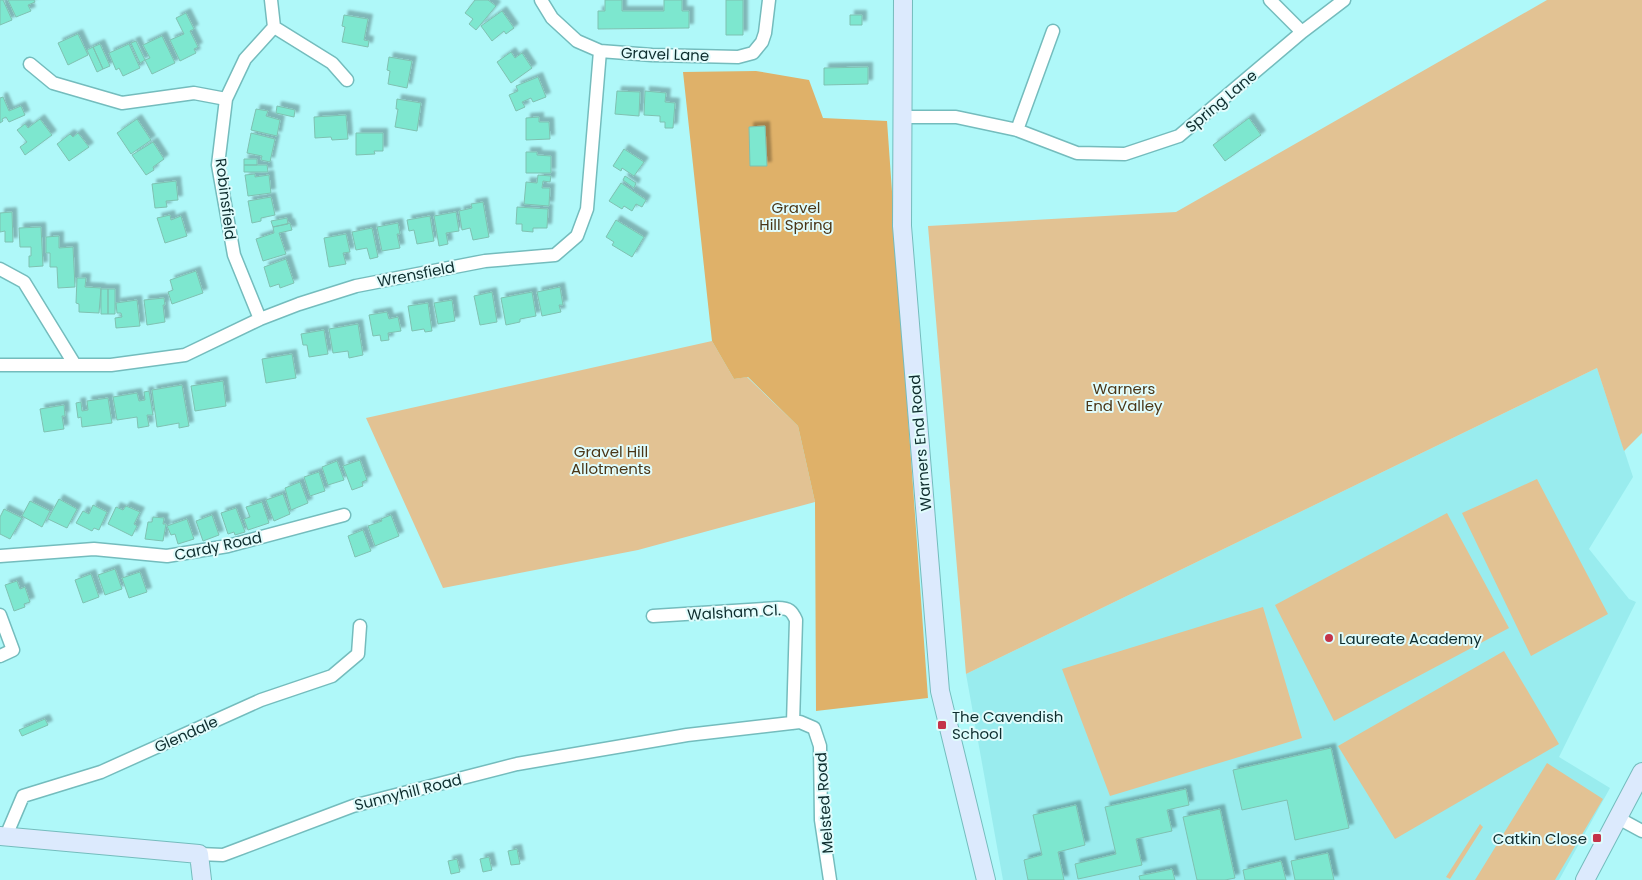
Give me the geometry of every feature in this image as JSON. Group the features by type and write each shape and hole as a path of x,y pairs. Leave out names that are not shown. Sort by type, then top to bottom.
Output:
{"street":[{"path":"271,0 274,27 332,63 347,80"},
{"name":"Gravel Lane","path":"542,0 552,18 577,41 600,51 652,55 738,57 753,52 762,42 765,33 768,0"},
{"name":"Warners End Road","path":"903,0 902,226 940,691 986,880"},
{"path":"1270,0 1302,32"},
{"name":"Spring Lane","path":"903,117 956,117 1017,130 1077,152 1125,154 1179,136 1302,32 1344,0"},
{"name":"Robinsfield","path":"260,319 234,255 218,165 226,99 245,59 274,27"},
{"path":"1017,130 1053,31"},
{"name":"Wrensfield","path":"0,365 111,365 185,355 260,319 299,304 356,286 485,261 555,255 577,236 587,209 600,51"},
{"path":"30,64 53,83 122,103 194,93 226,99"},
{"path":"0,269 24,282 74,366"},
{"name":"Cardy Road","path":"0,556 94,549 167,556 228,546 344,515"},
{"name":"Walsham Cl.","path":"652,616 787,608 792,612 796,620 793,723"},
{"path":"0,615 13,650 0,656"},
{"name":"Glendale","path":"3,836 23,796 101,772 261,700 332,676 358,654 360,626"},
{"name":"Sunnyhill Road","path":"3,836 223,855 353,806 517,764 687,735 800,722 814,728"},
{"name":"Melsted Road","path":"814,728 820,746 821,820 830,880"},
{"path":"1586,880 1642,772"},
{"path":"1618,818 1642,831"},
{"path":"199,854 202,880"}],"shaded area":[{"name":"Laureate Academy","path":"1597,368 1633,477 1589,549 1629,599 1636,602 1559,757 1610,788 1559,880 1003,880 966,674"}],"green space":[{"name":"Warners End Valley","path":"1547,0 1642,0 1642,433 1624,451 1597,368 966,674 928,226 1176,212"},
{"name":"Gravel Hill Spring","path":"756,71 809,80 823,118 887,121 928,698 816,711 815,502 798,426 748,377 734,379 712,341 683,72"},
{"name":"Gravel Hill Allotments","path":"712,341 734,379 747,377 798,426 815,502 638,550 443,588 366,418"},
{"path":"1537,479 1608,614 1531,656 1462,513"},
{"path":"1447,513 1509,628 1334,721 1275,605"},
{"path":"1263,607 1302,738 1110,796 1062,669"},
{"path":"1504,651 1559,744 1395,839 1338,746"},
{"path":"1547,763 1603,799 1555,880 1475,880"},
{"path":"1480,824 1483,827 1450,879 1446,877"}],"building":[{"path":"0,0 3,0 12,20 0,25"},
{"path":"8,0 34,0 35,2 28,5 31,11 16,17"},
{"path":"475,0 488,0 496,6 476,30 469,24 473,19 465,13"},
{"path":"605,0 622,0 622,11 664,11 664,0 682,0 682,11 689,11 689,28 598,29 598,11 605,11"},
{"path":"726,0 743,0 743,35 726,35"},
{"path":"502,11 514,28 506,34 504,31 492,41 481,26"},
{"path":"186,13 194,29 190,31 198,47 194,49 196,53 180,61 170,40 184,34 176,18"},
{"path":"344,15 368,19 364,40 369,41 368,47 342,42 345,27 342,26"},
{"path":"850,15 862,15 862,25 850,25"},
{"path":"78,34 88,55 68,65 58,43"},
{"path":"162,36 175,63 152,74 145,60 150,58 143,45"},
{"path":"136,41 145,60 140,63 131,43"},
{"path":"100,44 110,66 103,69 93,47"},
{"path":"129,44 140,68 123,76 119,68 116,70 109,53"},
{"path":"93,47 103,69 97,72 87,50"},
{"path":"511,52 515,58 522,53 532,68 511,83 497,62"},
{"path":"389,57 412,61 407,88 388,84 390,71 387,70"},
{"path":"868,67 868,84 824,85 824,68"},
{"path":"538,77 546,97 533,102 531,98 522,102 525,107 516,111 509,95 518,91 516,86"},
{"path":"617,91 640,92 639,116 615,114"},
{"path":"645,91 666,93 665,102 675,103 673,128 665,128 665,122 660,122 660,116 644,115"},
{"path":"3,97 9,111 21,106 25,115 9,122 6,117 0,123 0,98"},
{"path":"397,99 421,103 417,131 395,127 398,109 396,109"},
{"path":"277,106 295,110 294,117 276,113"},
{"path":"256,109 268,111 266,116 280,120 277,136 251,130"},
{"path":"346,115 348,139 315,138 314,117"},
{"path":"539,117 539,122 549,122 550,139 526,140 526,118"},
{"path":"1249,118 1261,135 1225,161 1213,145"},
{"path":"40,119 52,135 25,155 20,147 27,142 17,130 25,124 28,128"},
{"path":"137,119 151,140 131,154 117,133"},
{"path":"765,126 767,166 750,166 749,127"},
{"path":"78,133 89,147 69,161 57,144 70,134 73,137"},
{"path":"251,133 275,139 270,162 261,160 262,156 247,153"},
{"path":"356,133 383,133 383,151 374,151 375,154 356,155"},
{"path":"153,142 164,159 153,167 154,170 146,175 132,155"},
{"path":"624,149 644,162 634,176 622,168 621,171 613,166"},
{"path":"526,152 537,152 537,155 551,156 551,173 526,173"},
{"path":"244,159 257,159 257,165 244,165"},
{"path":"244,165 267,165 268,172 244,172"},
{"path":"255,174 255,177 269,175 271,193 248,196 245,175"},
{"path":"538,175 551,176 550,182 543,181 542,188 550,188 549,206 524,204 526,182 537,183"},
{"path":"625,176 636,183 634,188 623,180"},
{"path":"176,181 178,200 166,201 167,207 155,208 152,184"},
{"path":"621,183 646,200 642,207 636,204 632,211 624,206 622,209 609,201"},
{"path":"271,197 275,215 261,218 261,221 252,223 248,201"},
{"path":"483,202 489,237 473,240 470,228 462,230 459,211 472,208 471,204"},
{"path":"517,207 548,209 547,228 533,228 533,232 522,231 522,224 516,224"},
{"path":"12,212 13,242 5,242 5,231 0,232 0,213"},
{"path":"456,212 459,231 446,233 448,244 439,246 434,216"},
{"path":"170,215 171,220 181,216 187,236 165,243 157,218"},
{"path":"430,216 434,241 417,244 414,230 409,231 407,220"},
{"path":"287,218 288,224 273,227 271,221"},
{"path":"616,220 644,237 632,257 612,245 614,242 606,237"},
{"path":"290,223 292,230 279,233 286,254 263,261 256,239 274,233 273,227"},
{"path":"398,223 400,234 397,234 400,248 382,251 377,227"},
{"path":"41,227 43,266 29,267 31,247 20,247 19,228"},
{"path":"372,228 378,257 370,259 367,248 356,250 352,232"},
{"path":"346,234 350,252 343,253 346,264 329,267 324,238"},
{"path":"59,236 59,248 73,247 75,287 58,288 57,267 50,267 50,253 46,253 46,237"},
{"path":"286,259 294,283 280,288 279,284 270,287 264,267"},
{"path":"196,271 203,293 172,304 168,292 173,290 170,280"},
{"path":"77,278 86,278 85,287 101,288 99,313 79,312 79,304 76,303"},
{"path":"560,287 563,305 559,305 561,312 542,316 537,292"},
{"path":"101,289 108,289 108,314 101,314"},
{"path":"108,289 115,289 115,314 108,314"},
{"path":"492,292 497,322 480,325 474,296"},
{"path":"532,292 536,316 520,319 520,322 506,325 501,298"},
{"path":"164,298 165,322 147,325 144,300"},
{"path":"137,300 140,326 116,328 115,318 122,317 121,313 117,313 116,303"},
{"path":"452,300 455,321 438,324 434,303"},
{"path":"428,303 432,331 425,332 424,329 412,331 408,306"},
{"path":"387,312 389,319 398,317 401,331 388,333 389,340 381,341 380,335 373,336 369,315"},
{"path":"358,324 363,355 349,358 348,351 333,353 329,329"},
{"path":"324,330 328,354 309,357 307,345 303,345 301,334"},
{"path":"292,354 296,378 266,383 262,359"},
{"path":"223,381 226,406 195,411 191,386"},
{"path":"182,385 189,426 179,428 179,423 157,427 152,390"},
{"path":"149,391 153,415 147,415 149,426 138,428 137,417 117,420 113,397 137,393 139,401 145,400 144,392"},
{"path":"108,398 112,423 82,427 81,417 78,418 76,403 81,402 82,411 88,410 87,401"},
{"path":"64,405 65,416 62,416 64,429 44,432 40,409"},
{"path":"360,460 367,480 362,482 363,486 352,490 343,466"},
{"path":"337,461 344,480 328,485 322,467"},
{"path":"319,472 325,491 310,496 304,477"},
{"path":"300,482 308,503 291,510 285,488"},
{"path":"283,494 290,514 274,521 266,500"},
{"path":"59,499 77,509 67,528 48,519"},
{"path":"30,501 50,511 42,527 22,516"},
{"path":"262,502 269,523 248,530 244,519 250,517 246,507"},
{"path":"93,505 107,512 99,530 94,528 92,531 76,523 83,511 89,514"},
{"path":"126,506 140,512 134,524 137,526 132,536 108,524 116,507 123,510"},
{"path":"236,508 245,532 235,535 234,532 228,534 221,513"},
{"path":"4,509 22,518 10,539 0,534 0,517"},
{"path":"212,515 219,535 203,541 196,521"},
{"path":"391,515 399,536 375,546 368,526 382,521 381,519"},
{"path":"153,517 164,518 163,524 166,524 163,541 145,539 148,522 152,522"},
{"path":"187,519 194,539 178,544 175,534 171,535 167,526"},
{"path":"363,530 371,551 355,557 348,536"},
{"path":"115,569 122,589 105,595 98,575"},
{"path":"140,572 147,592 129,598 122,578"},
{"path":"91,574 99,597 83,603 75,580"},
{"path":"17,581 20,589 25,587 30,602 24,604 25,607 14,611 5,585"},
{"path":"45,719 48,725 22,736 19,730"},
{"path":"1331,748 1349,828 1295,840 1287,800 1242,810 1233,770"},
{"path":"1186,789 1189,805 1167,810 1172,831 1136,839 1142,865 1078,879 1075,864 1116,854 1105,807"},
{"path":"1076,805 1085,845 1058,852 1064,880 1028,880 1024,860 1042,855 1033,815"},
{"path":"1220,809 1235,878 1197,880 1183,817"},
{"path":"517,849 520,864 511,865 508,851"},
{"path":"1328,853 1334,880 1295,880 1291,861"},
{"path":"489,857 492,870 483,872 480,859"},
{"path":"457,859 460,872 451,874 448,861"},
{"path":"1281,861 1286,880 1245,880 1243,870"},
{"path":"1172,869 1175,880 1140,880 1139,876"}],"place":[{"name":"Laureate Academy","path":"1329,638"},
{"name":"The Cavendish School","path":"942,725"},
{"name":"Catkin Close","path":"1597,838"}]}
